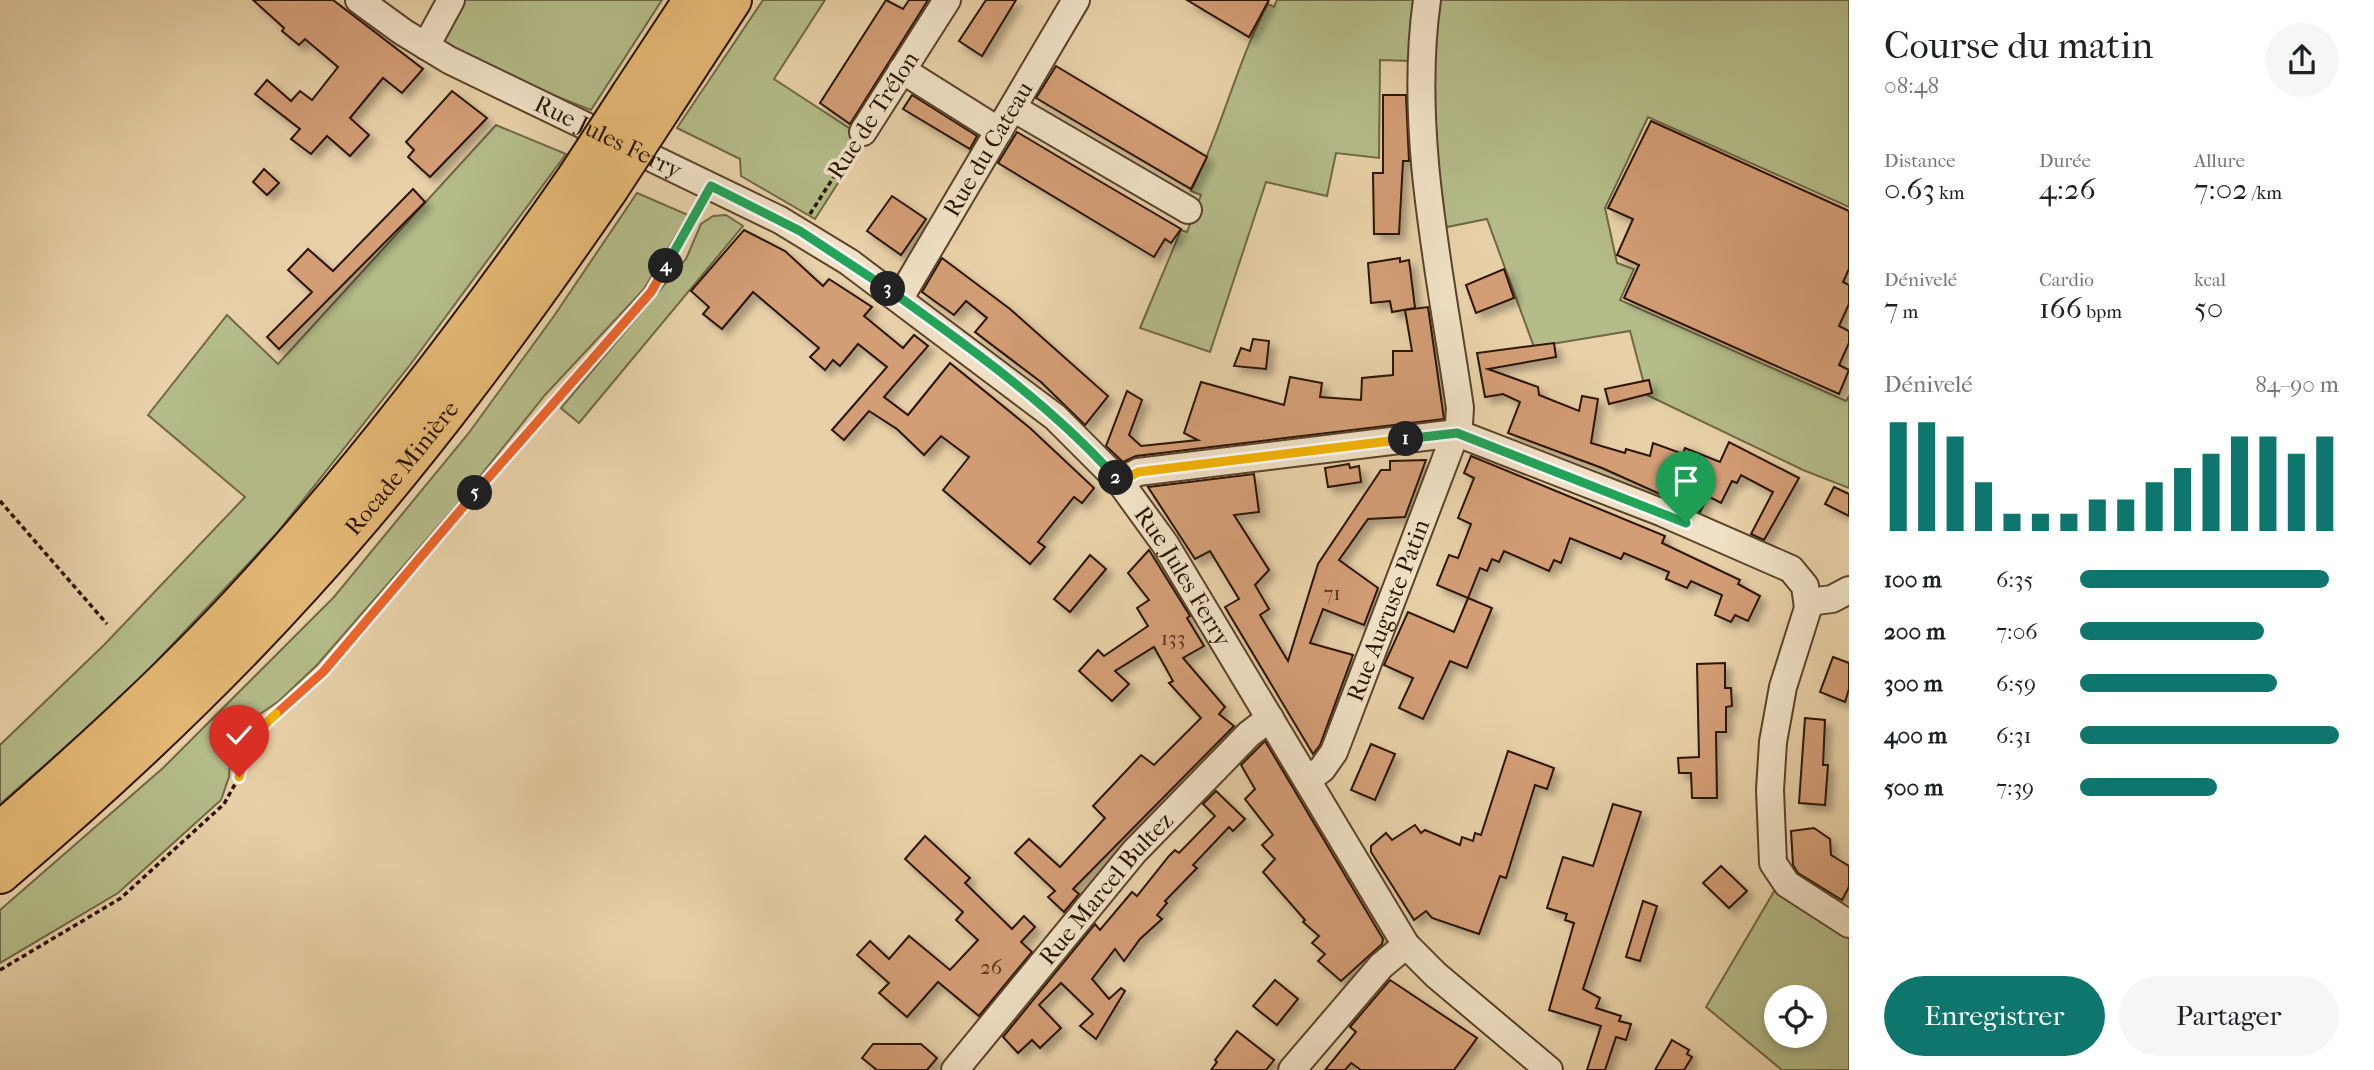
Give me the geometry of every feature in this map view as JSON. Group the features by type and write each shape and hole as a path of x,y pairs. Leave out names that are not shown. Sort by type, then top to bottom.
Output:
{"highway":[{"name":"Rocade Minière","path":"646,102 693,0"},
{"name":"Rocade Minière","path":"0,874 177,714 318,567 461,396 592,183 646,102 732,0"},
{"name":"Rocade Minière","path":"0,832 146,698 243,601 306,531 592,183"}],"street":[{"name":"Rue Jules Ferry","path":"359,0 426,46 800,231 900,298 1044,408 1091,450 1120,482 1165,544 1406,945 1436,975 1549,1070"},
{"path":"426,46 451,0"},
{"name":"Rue de Trélon","path":"863,132 947,0"},
{"name":"Rue du Cateau","path":"900,298 1076,0"},
{"name":"Rue Auguste Patin","path":"1307,780 1322,769 1334,752 1457,433 1460,408 1428,178 1422,48 1427,0"},
{"path":"902,70 999,131"},
{"path":"1013,107 1188,210"},
{"path":"1120,482 1138,472 1457,433 1663,513 1791,569 1802,580 1809,602 1783,687 1775,733 1770,773 1772,853 1780,878 1849,924"},
{"path":"1809,602 1832,599 1849,590"},
{"name":"Rue Marcel Bultez","path":"955,1070 1134,852 1248,734 1270,718"},
{"path":"1292,1070 1381,966 1406,945"}],"path":[{"name":"Rue de Trélon","path":"800,231 863,132"},
{"path":"0,970 121,898 224,804 239,777 245,752 259,729 323,672 651,292 711,186"},
{"path":"0,502 107,624"}],"green space":[{"path":"465,0 662,0 591,110 517,81 442,43"},
{"path":"763,0 825,0 774,79 866,139 815,219 741,176 740,159 677,128"},
{"path":"1277,0 1414,0 1410,61 1380,60 1379,158 1336,153 1327,196 1266,182 1210,352 1140,328 1181,230 1187,232 1201,195 1191,191 1257,26 1268,4 1274,7"},
{"path":"1433,0 1849,0 1849,207 1648,117 1605,208 1617,263 1634,269 1620,300 1846,401 1849,396 1849,488 1803,470 1647,395 1630,331 1534,347 1487,219 1447,227 1437,203 1431,27"},
{"path":"496,125 566,154 410,365 277,533 123,697 0,804 0,745 104,645 245,497 148,415 227,315 278,364"},
{"path":"637,193 688,215 644,289 545,395 461,500 317,665 279,701 241,727 231,751 229,777 221,800 118,893 0,963 0,910 163,768 334,597 468,434 554,316"},
{"path":"726,215 743,226 579,423 561,408 686,259 701,224 713,216"},
{"path":"1776,888 1849,937 1849,1070 1782,1070 1706,1007"}],"building":[{"path":"253,0 333,0 423,69 402,93 383,78 350,118 369,135 350,156 327,136 311,154 291,139 300,129 255,94 267,80 291,101 300,91 312,100 338,67 305,39 299,45"},
{"path":"886,0 903,9 909,0 928,0 850,124 820,103"},
{"path":"986,0 1016,0 982,56 959,41"},
{"path":"1187,0 1269,0 1249,37"},
{"path":"1056,66 1207,157 1191,189 1036,98"},
{"path":"452,91 487,118 430,177 408,157 414,150 406,142"},
{"path":"912,95 977,136 970,149 903,109"},
{"path":"1383,95 1406,95 1409,161 1403,161 1399,234 1374,234 1373,173 1383,173"},
{"path":"1651,121 1849,211 1849,269 1843,282 1849,285 1849,304 1839,326 1849,331 1849,343 1839,365 1849,370 1839,394 1624,298 1639,265 1617,255 1633,219 1608,208"},
{"path":"1017,132 1181,229 1171,243 1165,239 1154,257 998,163"},
{"path":"264,169 279,183 267,195 253,182"},
{"path":"413,189 425,202 279,349 267,337 312,292 288,270 308,249 333,271"},
{"path":"892,196 926,219 901,255 867,231"},
{"path":"744,230 785,251 823,286 829,279 872,307 864,316 903,348 914,335 928,346 884,397 908,415 950,363 1030,428 1094,488 1082,503 1074,497 1038,542 1045,547 1030,564 943,490 969,457 941,436 924,455 897,429 869,411 844,440 832,430 887,367 858,344 840,366 833,360 825,370 810,357 819,348 753,292 722,329 703,314 709,307 691,291"},
{"path":"942,258 1010,309 1108,396 1085,425 1041,382 975,332 987,318 966,301 954,315 922,292"},
{"path":"1400,258 1400,262 1409,260 1415,308 1392,312 1390,301 1371,303 1368,263"},
{"path":"1504,269 1514,298 1476,313 1466,285"},
{"path":"1428,307 1444,419 1136,456 1123,462 1106,446 1127,391 1142,400 1129,435 1141,446 1198,440 1184,433 1201,382 1284,405 1290,377 1322,383 1320,397 1361,400 1362,378 1393,375 1393,351 1412,351 1405,310"},
{"path":"1253,339 1269,341 1266,369 1234,366 1241,348 1250,351"},
{"path":"1554,343 1556,357 1488,369 1538,387 1539,395 1579,411 1582,396 1598,399 1591,443 1625,453 1626,449 1650,456 1653,443 1683,454 1685,448 1720,462 1729,442 1799,478 1764,540 1751,534 1773,492 1741,475 1737,483 1732,481 1721,503 1708,496 1700,512 1602,468 1508,433 1520,402 1503,394 1485,397 1477,353"},
{"path":"1649,380 1652,393 1609,404 1605,389"},
{"path":"1471,456 1665,536 1662,543 1740,580 1738,584 1760,596 1748,621 1735,615 1731,622 1715,615 1722,595 1691,581 1687,588 1666,579 1669,572 1624,553 1621,559 1570,538 1561,563 1554,560 1549,571 1504,551 1499,562 1492,559 1487,571 1480,568 1468,598 1437,585 1449,555 1458,558 1471,524 1458,518 1474,478 1464,473"},
{"path":"1426,460 1405,517 1368,519 1339,560 1378,588 1364,625 1323,609 1310,643 1353,655 1320,745 1313,754 1225,607 1239,599 1210,551 1195,559 1148,487 1254,474 1259,512 1234,515 1269,570 1255,585 1269,609 1260,615 1288,661 1318,564 1381,470 1390,470 1390,461"},
{"path":"1349,464 1350,468 1359,466 1361,482 1328,487 1325,468"},
{"path":"1834,487 1849,494 1849,516 1825,504"},
{"path":"1149,550 1190,616 1187,618 1204,646 1183,658 1225,707 1219,714 1234,726 1073,889 1079,894 1064,912 1048,897 1055,891 1015,853 1029,839 1060,867 1105,818 1093,806 1141,755 1154,765 1201,718 1169,683 1173,681 1154,647 1115,671 1129,684 1112,701 1079,671 1098,650 1104,656 1148,626 1137,608 1149,600 1128,573"},
{"path":"1090,555 1106,569 1070,612 1054,599"},
{"path":"1468,598 1492,608 1467,668 1450,661 1423,719 1399,708 1413,678 1384,665 1408,612 1454,632"},
{"path":"1833,657 1849,663 1849,689 1845,702 1820,692"},
{"path":"1725,663 1725,688 1731,688 1732,706 1726,707 1726,732 1716,732 1717,798 1692,798 1691,773 1679,773 1678,758 1699,757 1697,664"},
{"path":"1805,718 1825,720 1823,765 1828,765 1825,805 1799,803"},
{"path":"1265,741 1383,939 1382,944 1341,981 1318,961 1325,954 1312,943 1319,936 1303,922 1305,920 1263,872 1275,859 1262,845 1273,835 1245,799 1255,789 1241,765"},
{"path":"1371,744 1395,754 1375,800 1351,790"},
{"path":"1508,751 1554,768 1547,789 1535,785 1506,878 1500,876 1479,934 1432,918 1426,911 1414,920 1371,852 1371,846 1386,833 1392,840 1415,825 1421,833 1425,830 1460,845 1462,837 1473,841 1475,833 1481,835"},
{"path":"1216,791 1245,819 1233,831 1229,827 1193,865 1197,868 1165,901 1167,903 1157,915 1162,919 1140,939 1124,961 1115,949 1092,979 1109,999 1121,988 1125,991 1096,1039 1080,1026 1093,1014 1061,983 1039,1005 1061,1028 1040,1048 1032,1040 1018,1053 1003,1037 1095,924 1100,930 1132,892 1137,896 1169,856 1175,850 1179,853 1215,816 1203,804"},
{"path":"1613,804 1641,812 1583,989 1600,998 1596,1008 1621,1016 1619,1021 1631,1024 1626,1040 1616,1037 1605,1070 1587,1070 1601,1026 1549,1010 1574,923 1565,920 1567,914 1547,908 1563,857 1593,866"},
{"path":"1814,828 1830,839 1831,855 1849,866 1849,887 1842,900 1798,873 1793,865 1791,831"},
{"path":"925,836 970,878 965,883 1012,929 1024,916 1035,927 1021,942 1032,952 979,1016 938,982 907,1017 879,993 889,983 857,955 870,941 889,959 909,936 950,970 978,940 956,920 963,912 905,859"},
{"path":"1721,866 1747,891 1729,908 1703,883"},
{"path":"1643,901 1657,906 1640,961 1626,957"},
{"path":"1275,980 1298,999 1277,1025 1253,1006"},
{"path":"1390,980 1477,1038 1454,1070 1361,1070 1351,1063 1345,1070 1325,1070 1356,1032 1350,1027"},
{"path":"1237,1031 1274,1060 1266,1070 1211,1070 1217,1062 1215,1060"},
{"path":"1672,1040 1689,1050 1687,1054 1692,1057 1684,1070 1655,1070"},
{"path":"873,1044 921,1044 937,1058 927,1070 877,1070 862,1058"}],"route":[{"path":"239,777 245,752 259,729 323,672 651,292 711,186 824,245 900,298 1055,417 1091,450 1120,482 1138,472 1457,433 1686,523"}]}
